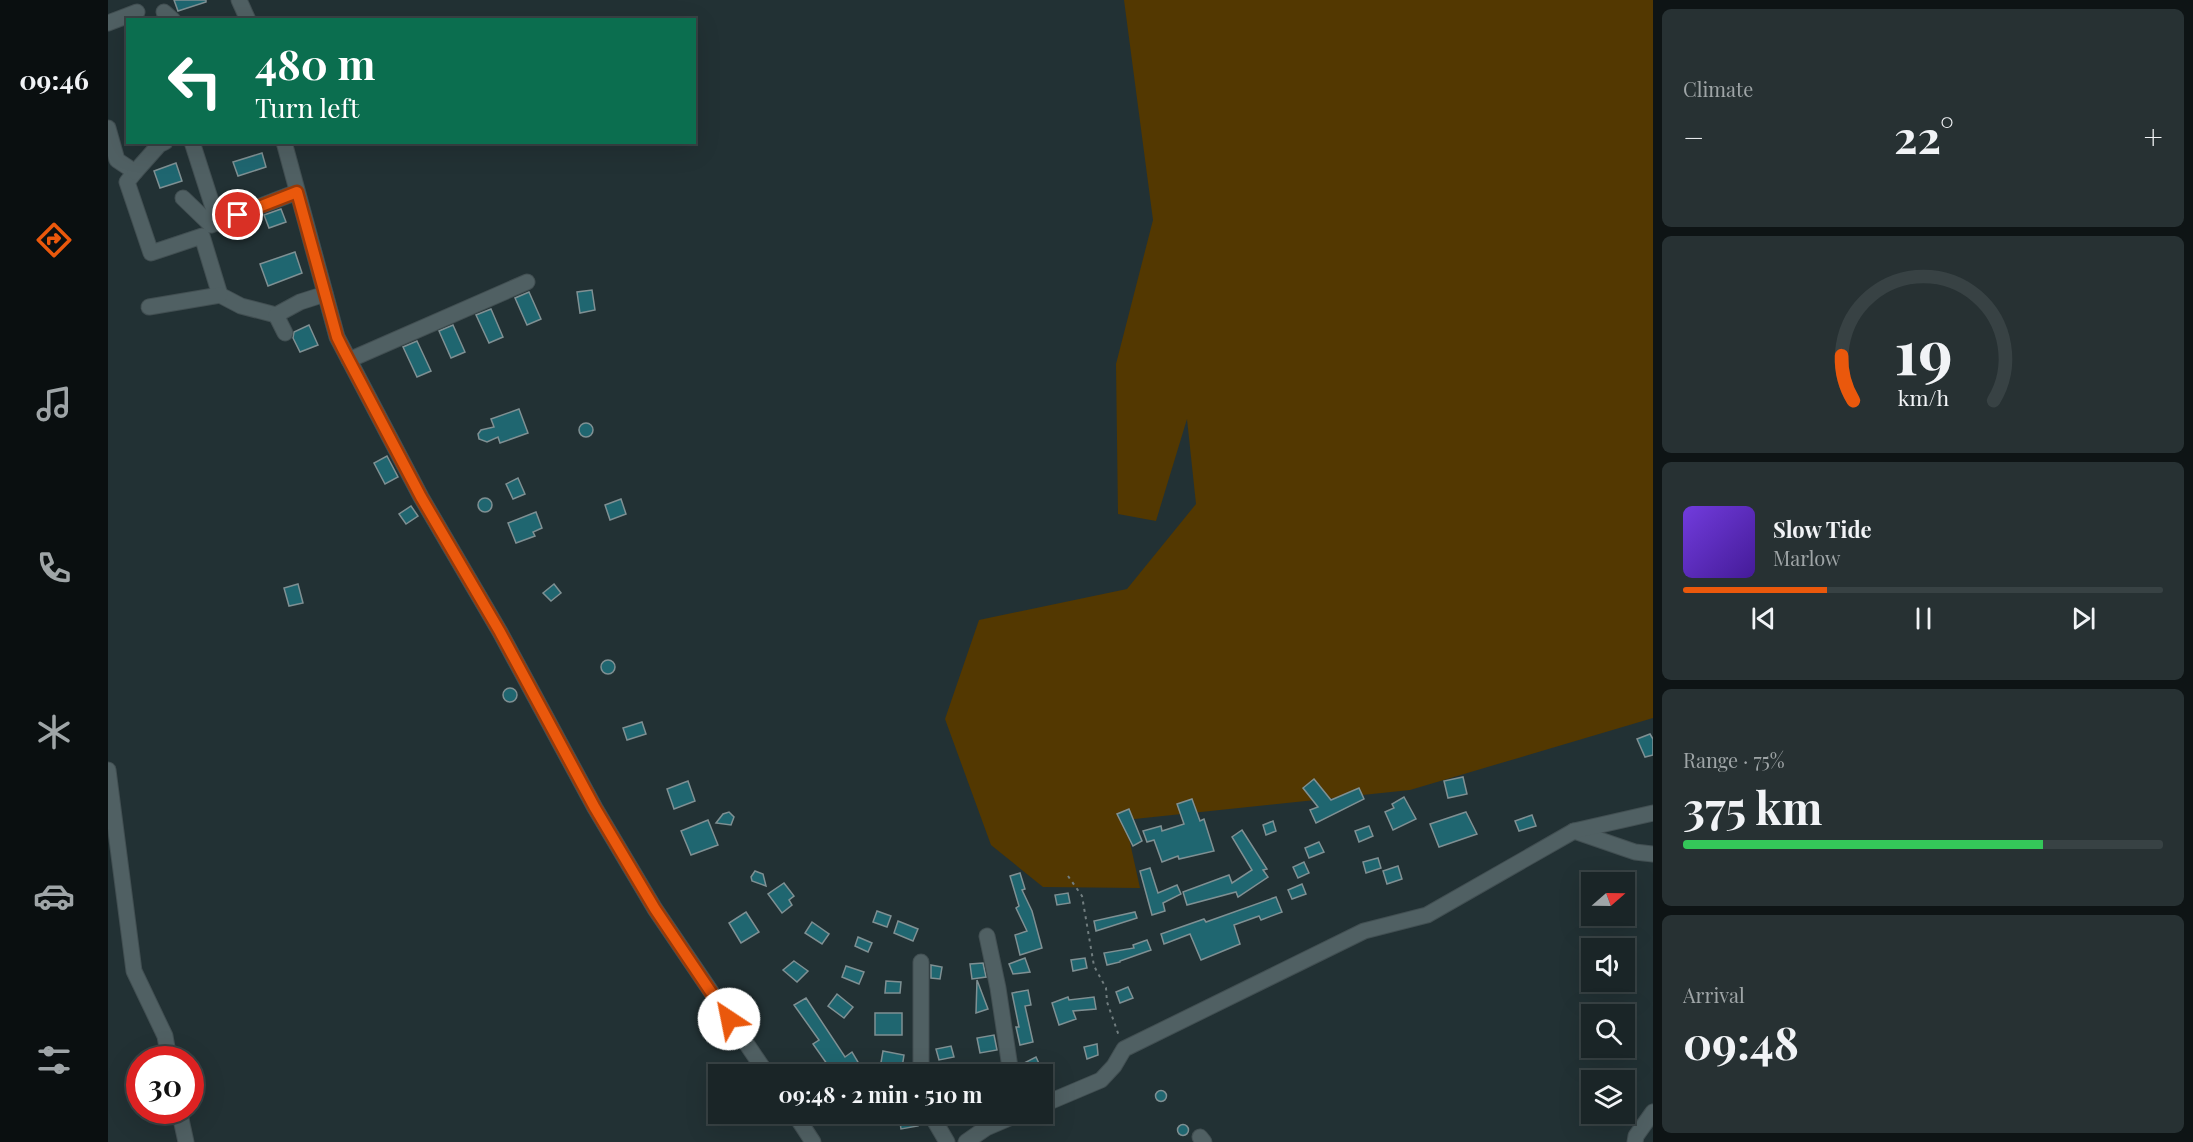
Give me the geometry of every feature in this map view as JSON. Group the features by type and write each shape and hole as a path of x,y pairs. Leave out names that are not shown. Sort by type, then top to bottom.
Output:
{"street":[{"path":"239,0 247,18"},
{"path":"108,23 137,12"},
{"path":"108,128 117,160 135,172"},
{"path":"161,144 127,182 151,253 202,236 220,295"},
{"path":"193,144 218,223"},
{"path":"285,144 337,337 421,497 500,632 595,808 649,899 760,1064"},
{"path":"183,198 210,225 297,192"},
{"path":"349,360 527,282"},
{"path":"149,307 220,295 241,306 276,315 300,302 325,294"},
{"path":"276,315 285,333"},
{"path":"108,770 134,971 165,1036 167,1046"},
{"path":"1053,1100 1101,1080 1114,1066 1124,1049 1364,931 1427,915 1574,831 1653,813"},
{"path":"1574,831 1635,852 1653,854"},
{"path":"987,936 998,988 1009,1064"},
{"path":"921,962 921,1064"},
{"path":"1635,1142 1636,1136 1653,1112"},
{"path":"183,1124 186,1142"},
{"path":"801,1124 813,1142"},
{"path":"936,1124 947,1142"},
{"path":"966,1142 994,1124"}],"path":[{"path":"1068,876 1082,896 1094,966 1106,988 1107,1002 1124,1049"}],"shaded area":[{"path":"1124,0 1653,0 1653,718 1410,790 1125,820 1140,888 1043,887 991,845 945,719 979,620 1127,589 1196,504 1187,419 1156,521 1118,514 1116,364 1153,220"}],"building":[{"path":"174,0 206,0 206,2 178,11"},
{"path":"262,153 266,167 238,176 233,162"},
{"path":"176,163 182,181 160,188 154,171"},
{"path":"281,209 286,222 269,228 264,215"},
{"path":"295,252 302,273 268,286 260,264"},
{"path":"592,290 595,310 580,313 577,292"},
{"path":"529,292 541,319 527,325 515,298"},
{"path":"491,309 503,337 489,343 476,315"},
{"path":"309,325 318,345 300,352 293,338 294,332"},
{"path":"453,325 465,352 451,358 439,331"},
{"path":"417,341 431,371 417,377 403,347"},
{"path":"519,409 528,433 500,443 498,437 487,442 479,439 478,434 481,430 494,427 491,419"},
{"path":"586,423 591,425 593,430 591,435 586,437 581,435 579,430 581,425"},
{"path":"387,456 398,477 385,484 374,463"},
{"path":"518,478 525,494 513,499 506,484"},
{"path":"485,498 490,500 492,505 490,510 485,512 480,510 478,505 480,500"},
{"path":"621,499 626,514 610,520 605,505"},
{"path":"411,506 418,516 406,524 399,514"},
{"path":"536,512 542,528 533,532 535,536 516,543 508,523"},
{"path":"298,584 303,603 289,606 284,588"},
{"path":"554,584 561,593 551,601 543,593"},
{"path":"608,660 613,662 615,667 613,672 608,674 603,672 601,667 603,662"},
{"path":"510,688 515,690 517,695 515,700 510,702 505,700 503,695 505,690"},
{"path":"642,722 646,734 627,740 623,728"},
{"path":"1650,734 1653,739 1653,755 1645,757 1637,739"},
{"path":"1463,777 1467,794 1448,798 1444,781"},
{"path":"1314,779 1331,800 1359,788 1364,799 1316,823 1310,810 1318,807 1303,788"},
{"path":"688,781 695,801 674,809 667,789"},
{"path":"1404,797 1416,819 1393,830 1385,812 1394,808 1392,804"},
{"path":"1192,799 1200,821 1204,819 1214,851 1179,859 1178,856 1162,862 1154,840 1147,842 1143,831 1161,826 1162,831 1184,824 1177,804"},
{"path":"1129,809 1142,841 1133,846 1117,814"},
{"path":"729,812 734,817 731,825 716,823 723,814"},
{"path":"1466,812 1477,834 1439,847 1430,824"},
{"path":"1532,815 1536,826 1519,831 1515,821"},
{"path":"708,820 718,845 691,855 681,831"},
{"path":"1273,821 1276,831 1266,835 1263,825"},
{"path":"1369,826 1373,836 1359,842 1355,831"},
{"path":"1242,830 1267,869 1263,870 1268,877 1238,897 1236,892 1187,905 1183,892 1229,875 1232,883 1252,870 1232,837"},
{"path":"1319,842 1324,852 1309,858 1305,848"},
{"path":"1378,858 1381,868 1366,873 1363,862"},
{"path":"1304,862 1309,873 1298,878 1293,867"},
{"path":"1398,866 1402,879 1387,884 1383,871"},
{"path":"1150,868 1158,893 1177,885 1181,894 1163,903 1165,911 1152,915 1140,871"},
{"path":"755,871 763,874 766,886 752,881 751,877"},
{"path":"1020,873 1025,889 1022,890 1032,911 1042,948 1020,955 1015,935 1027,931 1016,908 1019,906 1010,876"},
{"path":"784,883 794,896 789,900 792,905 782,913 768,894"},
{"path":"1302,884 1306,894 1292,899 1288,890"},
{"path":"1068,893 1070,903 1057,905 1055,895"},
{"path":"1276,897 1282,912 1261,920 1259,916 1234,925 1240,944 1201,960 1190,934 1164,944 1161,934 1204,919 1206,922"},
{"path":"877,911 891,916 887,927 873,922"},
{"path":"746,912 759,932 741,943 729,923"},
{"path":"1135,912 1137,918 1096,931 1094,921"},
{"path":"898,921 918,929 913,941 894,933"},
{"path":"812,922 829,934 822,944 805,933"},
{"path":"858,937 872,943 868,952 855,946"},
{"path":"1147,940 1151,950 1107,965 1104,953 1134,948 1133,945"},
{"path":"1025,958 1030,972 1013,974 1009,964"},
{"path":"1085,958 1087,968 1073,971 1071,960"},
{"path":"794,961 808,971 797,982 783,970"},
{"path":"983,963 986,977 972,979 970,964"},
{"path":"931,965 942,967 940,979 931,978"},
{"path":"846,966 864,972 859,984 842,977"},
{"path":"977,980 988,1009 976,1013"},
{"path":"886,981 901,982 900,993 885,993"},
{"path":"1128,987 1133,998 1120,1003 1116,992"},
{"path":"1028,990 1031,1005 1025,1006 1033,1042 1020,1045 1012,993"},
{"path":"837,994 853,1007 844,1018 828,1006"},
{"path":"1068,997 1069,1000 1094,997 1096,1009 1073,1011 1076,1019 1059,1025 1052,1003"},
{"path":"806,998 845,1057 852,1052 858,1062 855,1064 827,1064 813,1044 819,1040 794,1005"},
{"path":"875,1013 902,1013 902,1035 875,1035"},
{"path":"994,1035 997,1050 980,1053 977,1038"},
{"path":"1097,1044 1098,1055 1087,1059 1084,1047"},
{"path":"951,1046 954,1057 939,1060 936,1049"},
{"path":"883,1051 904,1055 903,1064 881,1064"},
{"path":"1036,1057 1039,1064 1022,1064"},
{"path":"1161,1091 1165,1092 1165,1100 1161,1101 1157,1100 1156,1096 1157,1092"},
{"path":"900,1124 918,1124 918,1126 901,1129"},
{"path":"1183,1125 1187,1126 1187,1134 1183,1135 1179,1134 1178,1130 1179,1126"}],"route":[{"path":"238,215 297,192 337,337 343,349 421,497 500,632 595,808 655,909 729,1019"}]}
